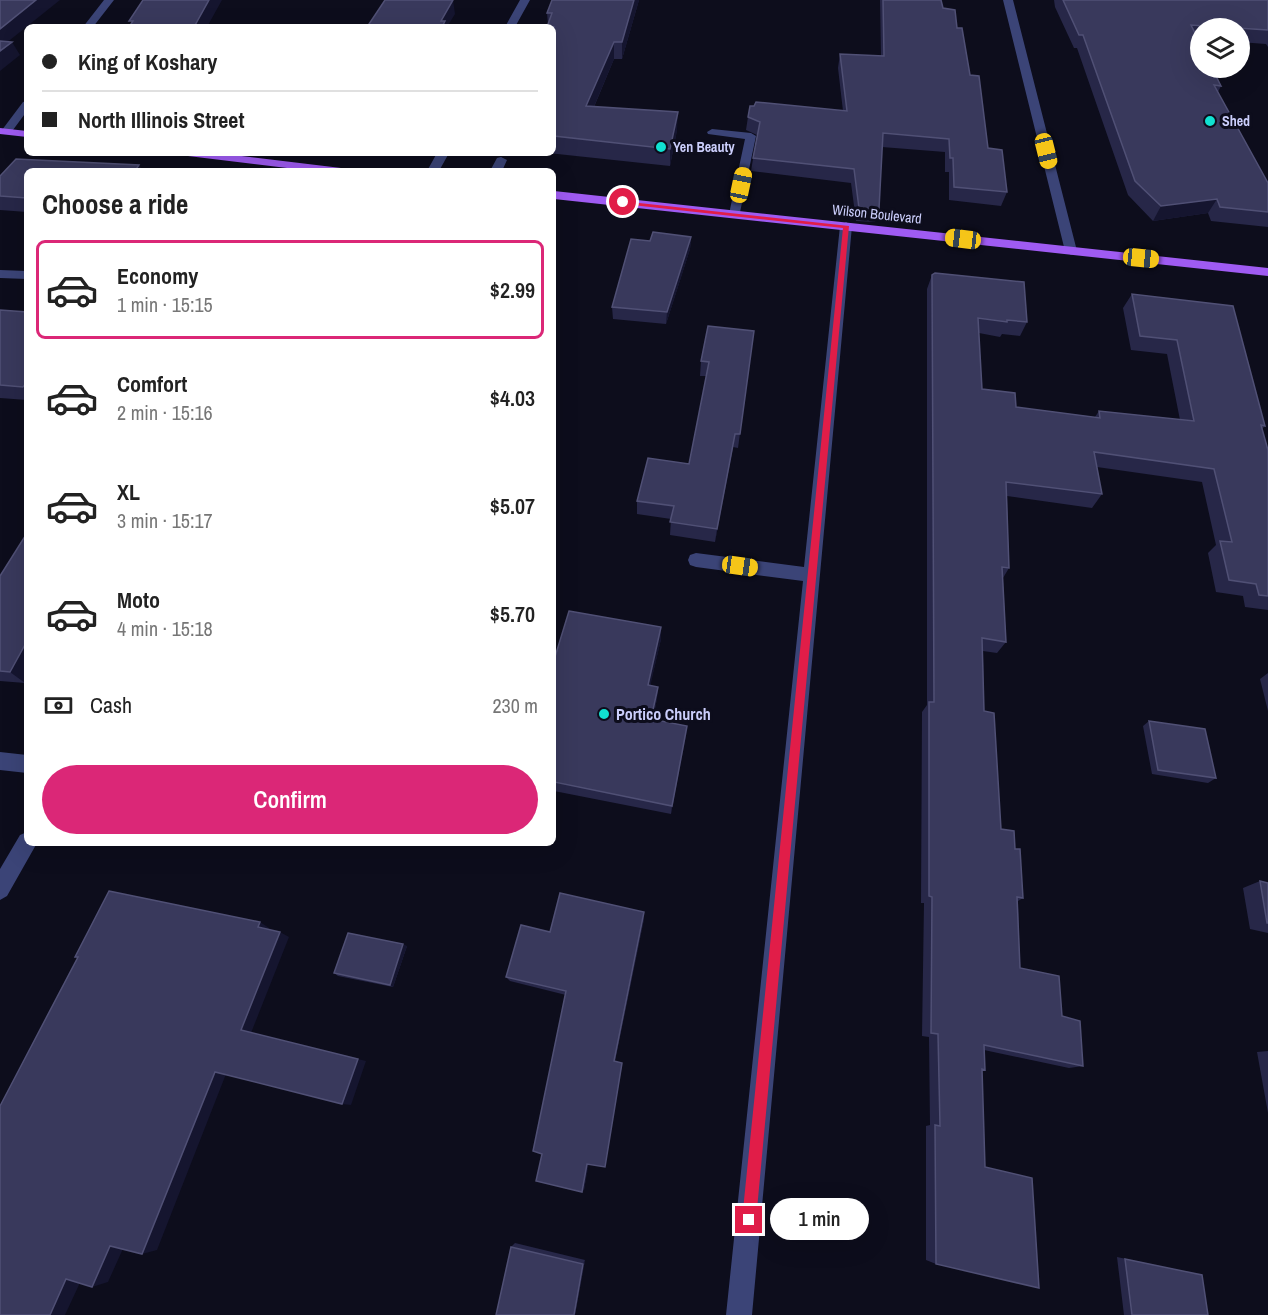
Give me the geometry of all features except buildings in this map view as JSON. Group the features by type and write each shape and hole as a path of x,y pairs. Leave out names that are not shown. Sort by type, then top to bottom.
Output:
{"main road":[{"path":"3,131 24,134"},
{"path":"214,156 316,168"},
{"name":"Wilson Boulevard","path":"556,195 1268,272"}],"street":[{"path":"89,24 109,0"},
{"path":"512,24 525,0"},
{"path":"1008,0 1071,251"},
{"path":"3,131 24,107"},
{"path":"712,132 752,136 735,214"},
{"path":"497,168 501,160"},
{"path":"739,1315 846,226"},
{"path":"0,274 24,275"},
{"path":"696,560 812,574"},
{"path":"0,761 24,764"},
{"path":"0,889 25,846"}],"place":[{"name":"Shed","path":"1210,121"},
{"name":"Yen Beauty","path":"661,147"},
{"name":"Portico Church","path":"604,714"}],"route":[{"path":"623,202 846,226 749,1220"}]}
